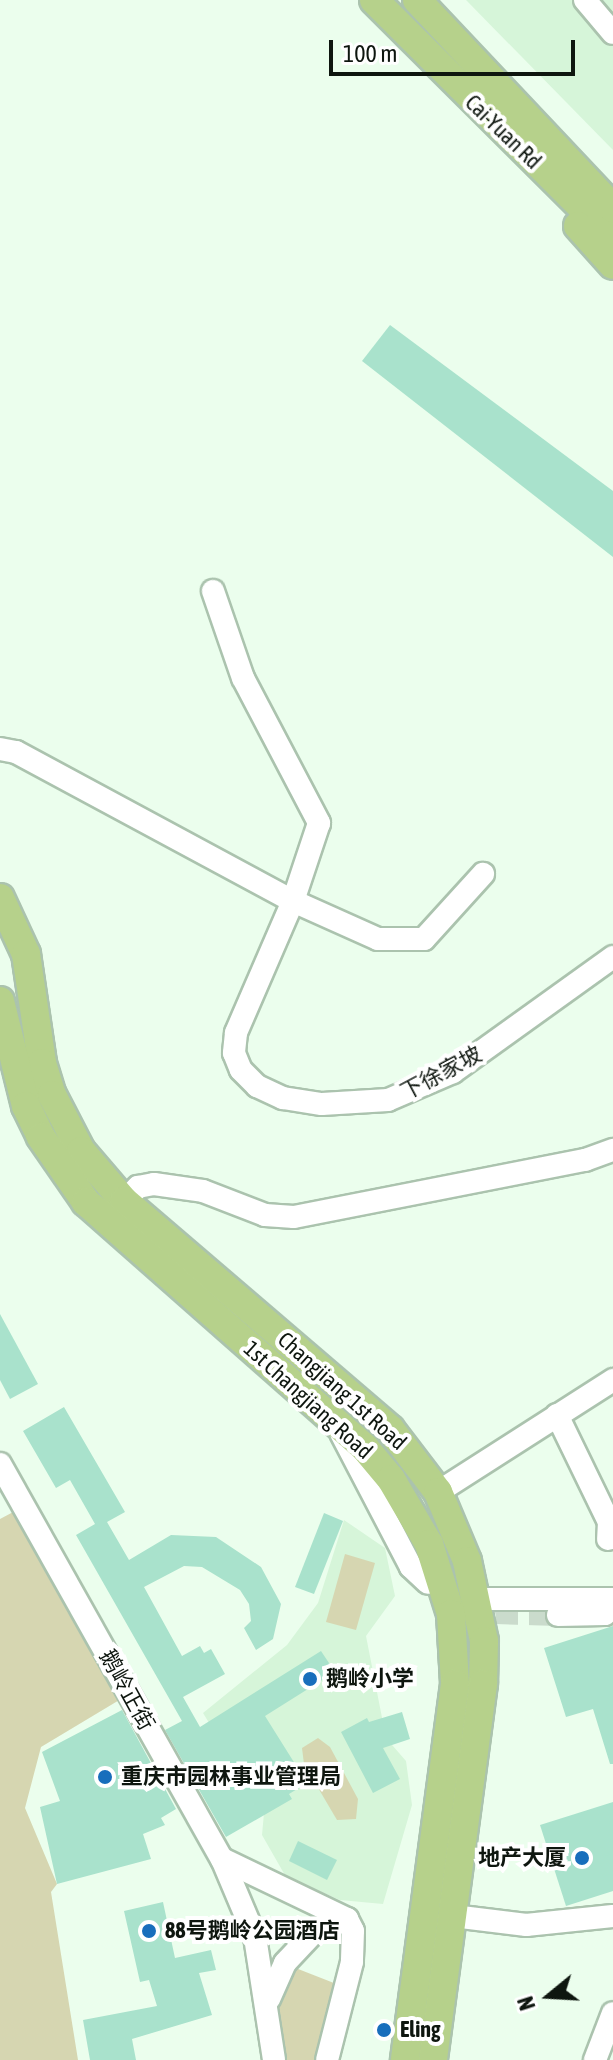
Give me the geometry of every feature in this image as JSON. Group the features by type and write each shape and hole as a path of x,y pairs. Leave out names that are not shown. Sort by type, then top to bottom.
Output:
{"main road":[{"name":"Cai-Yuan Rd","path":"374,0 499,130 609,224"},
{"name":"Cai-Yuan Rd","path":"417,0 609,224"},
{"path":"499,130 613,265"},
{"name":"Changjiang 1st Road","path":"0,898 26,954 42,1063 52,1095 81,1151 124,1201 390,1429 438,1492 477,1599 483,1684 433,2060"},
{"name":"1st Changjiang Road","path":"0,1001 26,1106 41,1137 86,1202 365,1448 410,1507 434,1556 451,1614 455,1684 405,2060"}],"street":[{"path":"585,0 613,33"},
{"path":"213,591 243,678 319,823 293,901"},
{"path":"0,749 16,752 293,901 378,939 411,943 436,928 483,874"},
{"name":"下徐家坡","path":"293,901 236,1033 234,1053 241,1070 257,1086 283,1098 353,1105 419,1089 484,1052 613,957"},
{"path":"124,1201 138,1187 154,1184 203,1191 265,1215 294,1217 585,1160 613,1150"},
{"path":"438,1492 613,1380"},
{"path":"557,1415 609,1522 608,1539"},
{"path":"334,1418 411,1567 428,1583"},
{"name":"鹅岭正街","path":"0,1464 222,1859 255,1937 269,2001 274,2060"},
{"path":"477,1599 613,1599"},
{"path":"558,1615 613,1614"},
{"path":"222,1859 347,1919 353,1931 352,1962 327,2060"},
{"path":"453,1916 526,1925 613,1916"},
{"path":"269,2001 285,1963 318,1928 347,1919"},
{"path":"595,2060 613,2013"}],"shaded area":[{"path":"466,0 613,0 613,150"},
{"path":"17,1510 121,1699 41,1747 25,1808 57,1884 51,1892 78,2060 0,2060 0,1519"},
{"name":"鹅岭小学","path":"344,1520 385,1548 395,1596 366,1636 386,1738 406,1761 412,1805 383,1904 340,1900 286,1877 262,1835 264,1813 203,1713 287,1645 318,1603"},
{"path":"345,1554 375,1563 356,1630 326,1622"},
{"path":"318,1738 330,1747 358,1799 356,1819 337,1820 304,1764 302,1748"},
{"path":"293,1967 339,1985 319,2060 280,2060 275,1999"}],"building":[{"path":"390,325 613,491 613,557 362,361"},
{"path":"0,1314 38,1384 10,1399 0,1380"},
{"path":"64,1407 125,1512 107,1522 129,1560 171,1535 216,1537 261,1567 281,1604 273,1639 256,1650 244,1628 251,1621 249,1604 240,1590 202,1567 184,1566 144,1587 182,1656 200,1646 204,1653 211,1649 225,1674 183,1697 200,1727 321,1651 335,1672 265,1716 307,1783 289,1794 292,1799 226,1837 165,1730 182,1721 76,1535 95,1524 70,1480 56,1488 23,1431"},
{"path":"324,1513 343,1521 314,1594 295,1587"},
{"path":"613,1626 613,1764 610,1764 593,1709 566,1717 544,1648"},
{"name":"重庆市园林事业管理局","path":"122,1710 176,1809 161,1818 165,1825 143,1834 151,1859 57,1884 40,1807 60,1801 42,1752"},
{"path":"402,1712 410,1739 383,1748 400,1779 373,1793 341,1732 367,1718 369,1722"},
{"name":"地产大厦","path":"613,1802 613,1891 566,1906 540,1825"},
{"path":"298,1841 337,1860 327,1880 289,1861"},
{"path":"163,1902 175,1958 211,1950 216,1970 199,1973 212,2015 132,2039 136,2060 90,2060 83,2020 157,2006 149,1980 140,1982 124,1911"}],"tunnel":[{"path":"463,1604 496,1613 558,1615"}],"place":[{"name":"鹅岭小学","path":"310,1679"},
{"name":"重庆市园林事业管理局","path":"105,1777"},
{"name":"地产大厦","path":"582,1858"},
{"name":"88号鹅岭公园酒店","path":"149,1931"},
{"name":"Eling","path":"384,2030"}]}
